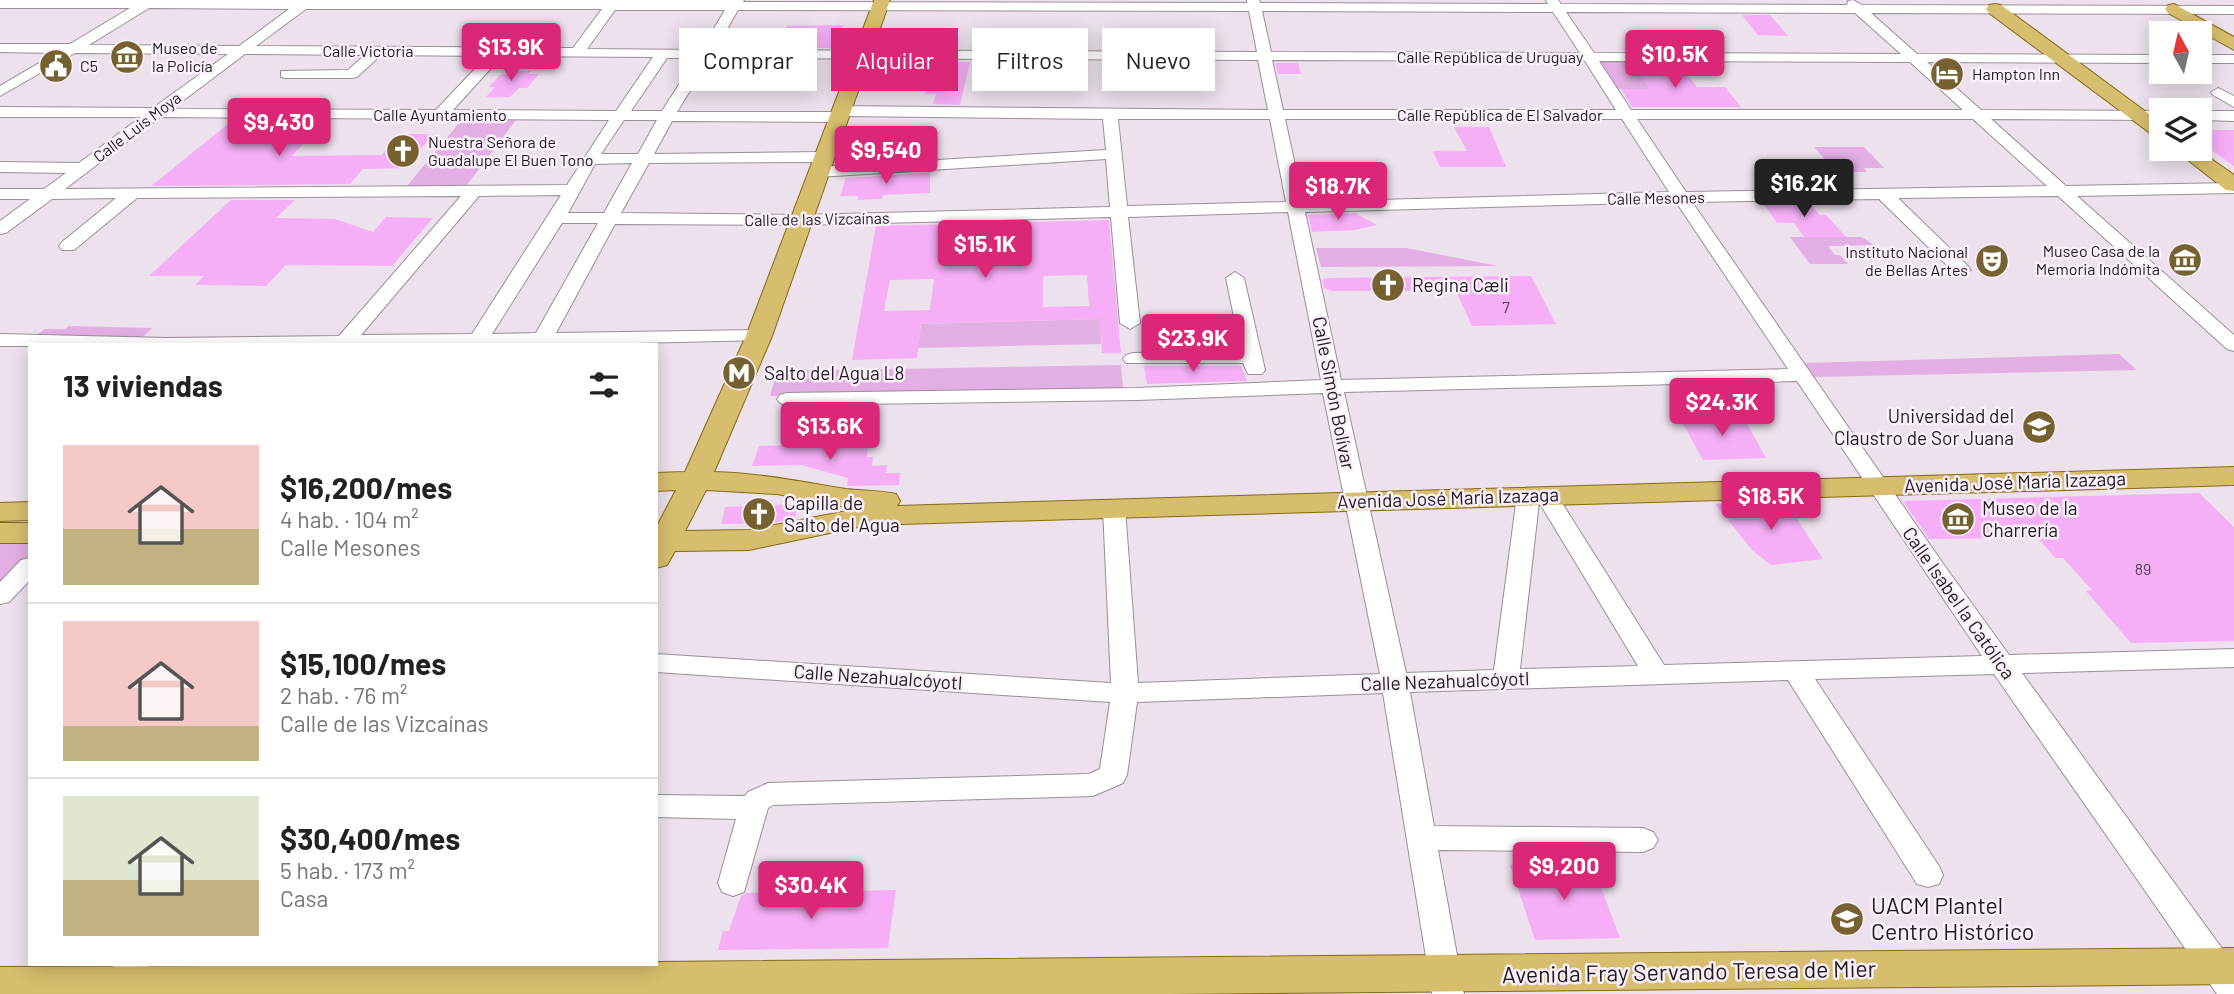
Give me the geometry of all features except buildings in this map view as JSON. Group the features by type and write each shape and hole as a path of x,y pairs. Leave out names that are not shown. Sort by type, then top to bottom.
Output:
{"main road":[{"path":"872,28 881,4"},
{"path":"1989,5 2149,123"},
{"path":"2174,9 2234,46"},
{"path":"659,547 696,480 759,336 847,91"},
{"path":"2200,161 2234,187"},
{"name":"Avenida José María Izazaga","path":"659,547 749,540 867,516 1114,508 1354,494 1537,495 2234,463"},
{"name":"Avenida José María Izazaga","path":"658,482 696,480 776,485 870,502 1354,494 1874,480 2234,476"},
{"path":"0,512 28,511"},
{"path":"0,533 28,533"},
{"name":"Avenida Fray Servando Teresa de Mier","path":"0,986 122,981 432,980 1446,984 2228,975"}],"street":[{"path":"2157,0 2174,9"},
{"path":"0,92 150,2"},
{"name":"Calle Luis Moya","path":"0,229 305,3"},
{"path":"720,28 736,3"},
{"name":"Calle Simón Bolívar","path":"1254,3 1395,684 1446,984"},
{"path":"0,4 1853,4 2234,10"},
{"name":"Calle Isabel la Católica","path":"1554,4 1681,197 2001,665 2228,975"},
{"path":"1853,4 2234,345"},
{"path":"577,52 611,6"},
{"name":"Calle Victoria","path":"0,48 679,52"},
{"path":"313,50 286,74 352,74 378,51"},
{"path":"440,115 498,52"},
{"path":"477,342 557,218 590,159 664,52"},
{"name":"Calle República de Uruguay","path":"958,55 1913,58 2070,65 2149,60"},
{"path":"2212,59 2234,60"},
{"path":"541,341 682,91"},
{"path":"2226,92 2234,103"},
{"name":"Calle Ayuntamiento","path":"0,112 618,116 838,114"},
{"name":"Calle República de El Salvador","path":"838,114 2149,115"},
{"path":"1111,114 1130,323"},
{"path":"2212,116 2234,116"},
{"path":"590,159 820,164 1114,155"},
{"path":"0,167 83,168"},
{"name":"Calle Mesones","path":"1119,213 1681,197 2234,187"},
{"path":"344,343 475,190"},
{"path":"0,194 573,190"},
{"path":"68,246 133,193"},
{"path":"1884,194 1962,270"},
{"name":"Calle de las Vizcaínas","path":"557,218 801,220 1119,213"},
{"path":"1235,278 1260,389"},
{"path":"344,343 759,336"},
{"path":"0,340 102,343"},
{"path":"1133,359 1252,356"},
{"path":"787,399 1137,394 1332,386 1802,375"},
{"path":"1537,495 1656,674"},
{"path":"1506,679 1537,495"},
{"path":"733,883 754,808 758,800 768,794 1093,785 1112,775 1116,765 1125,693 1114,508"},
{"path":"0,596 28,568"},
{"name":"Calle Nezahualcóyotl","path":"658,663 1125,693 1656,674 2234,658"},
{"path":"1795,670 1928,875"},
{"path":"658,806 754,808"},
{"path":"1422,838 1643,840"}],"shaded area":[{"path":"1677,61 1680,66 1634,66 1650,89 1617,89 1601,62"},
{"path":"465,116 519,116 466,186 407,186"},
{"path":"1814,147 1864,147 1884,168 1864,168 1867,172 1836,172"},
{"path":"1790,237 1862,237 1874,245 1828,246 1848,264 1810,264"},
{"path":"1316,248 1406,248 1498,266 1321,267"},
{"path":"1100,319 1101,344 918,348 921,324"},
{"path":"69,326 152,328 141,338 38,334 45,329 65,329"},
{"path":"2119,354 2137,370 1814,377 1810,376 1803,363"},
{"path":"1121,365 1123,389 770,396 777,371"},
{"path":"28,542 28,557 0,581 0,543"}],"place":[{"name":"Museo de la Policía","path":"127,57"},
{"name":"C5","path":"56,66"},
{"name":"Hampton Inn","path":"1947,74"},
{"name":"Nuestra Señora de Guadalupe El Buen Tono","path":"403,151"},
{"name":"Museo Casa de la Memoria Indómita","path":"2185,260"},
{"name":"Instituto Nacional de Bellas Artes","path":"1992,261"},
{"name":"Regina Cæli","path":"1388,285"},
{"name":"Salto del Agua L8","path":"739,373"},
{"name":"Universidad del Claustro de Sor Juana","path":"2039,427"},
{"name":"Capilla de Salto del Agua","path":"759,514"},
{"name":"Museo de la Charrería","path":"1958,519"},
{"name":"UACM Plantel Centro Histórico","path":"1847,919"}]}
